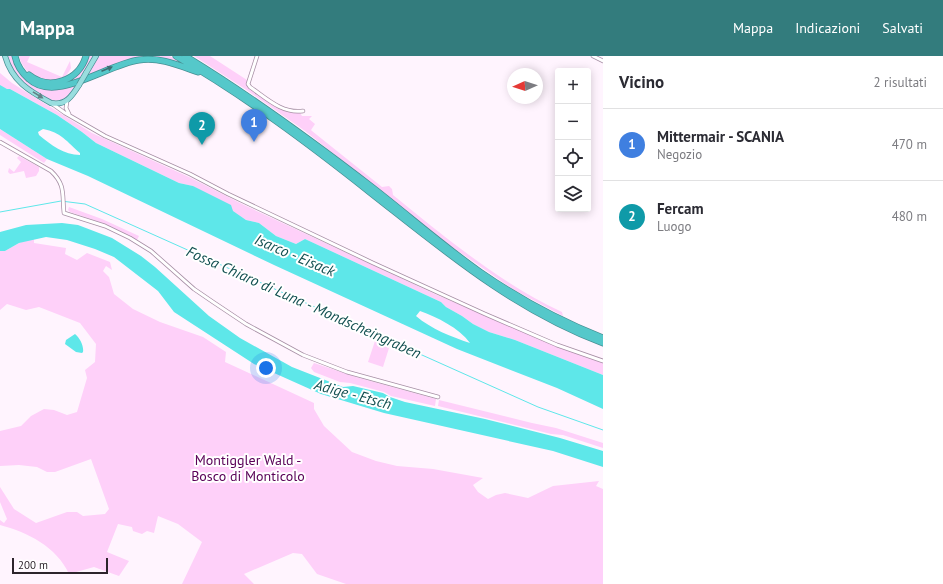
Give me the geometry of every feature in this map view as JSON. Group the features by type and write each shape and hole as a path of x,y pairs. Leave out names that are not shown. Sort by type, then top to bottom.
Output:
{"highway":[{"path":"15,56 21,71 32,82 40,86 50,87 74,83 122,63 143,59 166,60 210,76"},
{"path":"18,56 21,65 28,74 37,80 47,83 59,82 71,78 79,69 86,56"},
{"path":"176,56 210,76 302,139 477,275 534,311 603,343"},
{"path":"185,56 234,86 293,127 480,272 538,308 603,338"}],"main road":[{"path":"5,56 9,67 19,83 51,103 56,104 67,101 73,95 96,56"}],"street":[{"path":"257,56 248,84 250,87 279,108 298,112 303,111"},
{"path":"593,56 603,61"},
{"path":"67,101 66,108 70,115"},
{"path":"51,103 55,107 105,136 190,174 373,263 557,345 603,361"},
{"path":"0,142 52,172 61,183 64,213 105,226 130,238 151,251 194,289 252,328 303,355 347,372 438,397"}],"green space":[{"path":"7,56 13,56 35,85 78,83 71,95 63,100 52,101 23,84 12,69"},
{"path":"19,56 30,56 27,62 62,77 70,61 71,68 66,76 59,80 51,82 43,81 28,72 22,64"},
{"path":"87,56 94,56 82,76 88,73 99,56 170,56 185,65 166,59 143,57 119,62 69,83 39,83 72,79"},
{"path":"194,56 210,56 247,80 249,88 280,109 300,113 302,116 312,116 309,119 315,124 311,130 382,187 389,186 392,189 393,195 495,274 517,288 562,312 563,316 514,290 445,242 305,131 245,89"},
{"path":"0,73 12,83 92,133 189,177 244,205 437,295 543,340 603,362 603,375 515,340 489,332 473,324 446,307 441,302 305,239 296,244 276,236 259,223 246,220 193,186 179,183 96,143 57,115 10,89 0,86"},
{"path":"0,129 47,159 44,163 0,135"},
{"path":"19,156 39,167 39,171 36,176 26,178 24,171 10,174 8,172 9,168 14,172 21,162 17,158"},
{"path":"69,207 102,219 139,236 137,240 105,224 70,212 68,210"},
{"name":"Montiggler Wald - Bosco di Monticolo","path":"34,238 34,243 66,248 65,254 77,260 87,253 110,262 112,270 106,266 103,271 109,277 114,294 133,309 160,322 203,337 226,352 225,362 314,403 314,409 324,426 352,452 376,461 397,466 433,469 483,478 473,485 478,492 488,499 505,493 528,498 553,486 599,481 596,486 603,489 603,584 346,584 317,574 302,554 293,553 244,574 254,584 182,584 202,542 178,524 158,516 154,533 147,531 142,534 133,531 132,527 118,524 107,552 129,561 119,576 94,567 69,574 64,564 49,548 31,536 0,525 0,520 4,523 7,519 0,502 0,487 14,509 36,523 67,512 77,512 83,516 105,514 109,509 91,459 55,472 47,472 37,467 19,465 0,466 0,431 21,426 31,416 44,409 54,410 67,415 77,412 87,378 85,370 95,362 96,344 80,323 39,307 26,310 7,304 0,310 0,251 5,251 19,243"},
{"path":"375,341 389,348 383,367 368,362"},
{"path":"314,363 356,377 436,399 435,406 391,396 384,392 350,383 340,382 314,372 311,368"},
{"path":"439,400 556,428 603,443 603,448 563,435 551,434 438,406"}],"water":[{"name":"Isarco - Eisack","path":"0,85 57,115 96,143 179,183 193,186 231,205 233,211 246,220 259,223 276,236 296,244 305,239 441,302 446,307 473,324 489,332 515,340 603,375 603,409 557,388 457,349 274,265 88,176 47,159 0,129","holes":["43,129 55,132 67,141 80,153 80,155 74,155 58,149 48,142 39,135 38,132","420,311 433,316 454,328 470,343 428,325 416,316"]},
{"name":"Adige - Etsch","path":"62,223 78,225 112,238 141,256 209,316 240,338 292,367 343,387 353,386 383,393 405,402 485,419 560,438 603,451 603,467 553,451 384,413 321,394 254,364 174,312 158,291 114,257 95,249 67,240 46,237 19,243 5,251 0,251 0,232 26,225"},
{"path":"75,334 82,345 82,353 76,352 65,344 66,340"}],"waterway":[{"name":"Fossa Chiaro di Luna - Mondscheingraben","path":"0,212 61,201 85,204 538,407 603,430"}],"place":[{"name":"Mittermair - SCANIA","path":"254,142"},
{"name":"Fercam","path":"202,145"}]}
